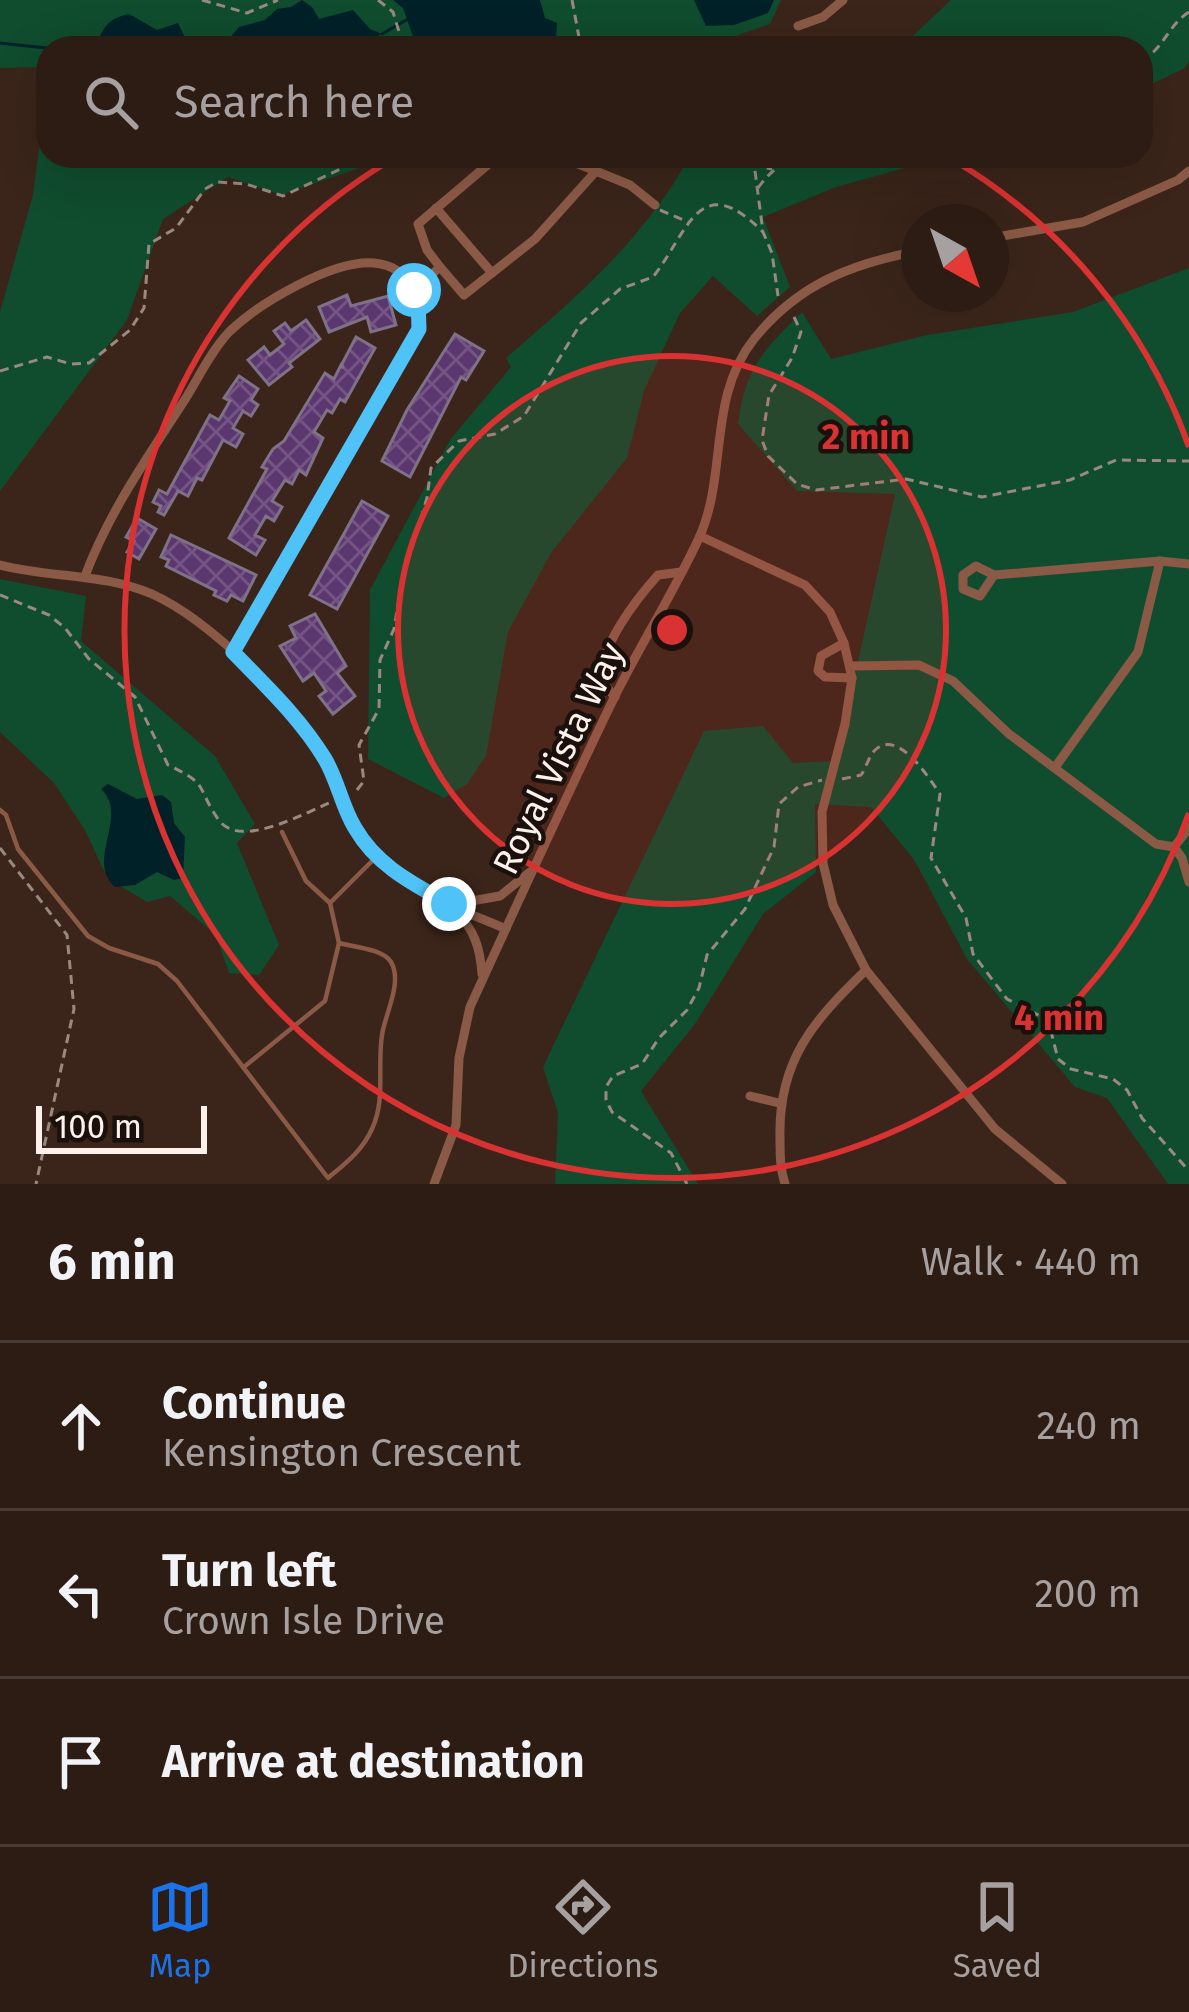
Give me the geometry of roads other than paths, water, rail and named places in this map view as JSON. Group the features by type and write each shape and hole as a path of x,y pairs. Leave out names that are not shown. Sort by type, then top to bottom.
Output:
{"street":[{"path":"799,26 823,17 843,0"},
{"path":"484,168 418,224 427,250 464,295 535,239 597,170"},
{"path":"592,168 629,184 655,205"},
{"path":"1009,235 1083,222 1189,171"},
{"path":"436,208 491,274"},
{"name":"Royal Vista Way","path":"434,1184 456,1124 459,1058 470,1006 615,697 700,536 714,494 719,420 730,382 753,340 803,293 866,261 901,254"},
{"path":"85,576 104,526 226,334 269,299 356,262 384,264 409,280 418,299 419,329 233,652"},
{"path":"414,290 440,267"},
{"path":"700,536 805,585 830,612 853,678 822,812 823,862 833,905 866,970 995,1129 1062,1184"},
{"path":"1056,766 1138,652 1160,561"},
{"path":"994,575 1160,561 1189,564"},
{"path":"0,565 85,576 150,593 198,620 303,726 328,764 354,827 389,871 506,929"},
{"path":"615,697 603,680 605,655 647,587 658,575 681,572"},
{"path":"844,643 821,656 818,670 825,676 853,678"},
{"path":"850,666 919,665 953,681 1009,734 1156,844 1174,847 1186,858 1189,882"},
{"path":"1174,847 1189,828"},
{"path":"449,904 500,896 534,869"},
{"path":"449,904 472,927 481,951 482,980"},
{"path":"784,1184 779,1103 796,1054 822,1012 866,970"},
{"path":"750,1096 779,1103"}],"lane":[{"path":"0,810 18,849 88,936 158,964 177,981 328,1178 356,1156 380,1108 381,1040 395,984 395,967 386,955 339,943"},
{"path":"244,1066 325,1001 339,943 330,903 307,881 282,832"},
{"path":"330,903 376,857"}],"water":[{"path":"302,0 319,19 353,10 370,29 382,34 231,36 239,27"},
{"path":"393,0 540,0 545,18 557,23 556,36 413,36 403,8"},
{"path":"694,0 774,0 768,13 734,25 706,26"},
{"path":"129,14 157,30 178,23 184,36 100,36 116,18"},
{"path":"108,784 137,799 162,795 171,802 174,823 185,837 183,878 174,880 157,872 135,885 115,887 104,864 111,812 101,789"}],"waterway":[{"path":"382,34 408,19"},
{"path":"0,43 36,47"}]}
